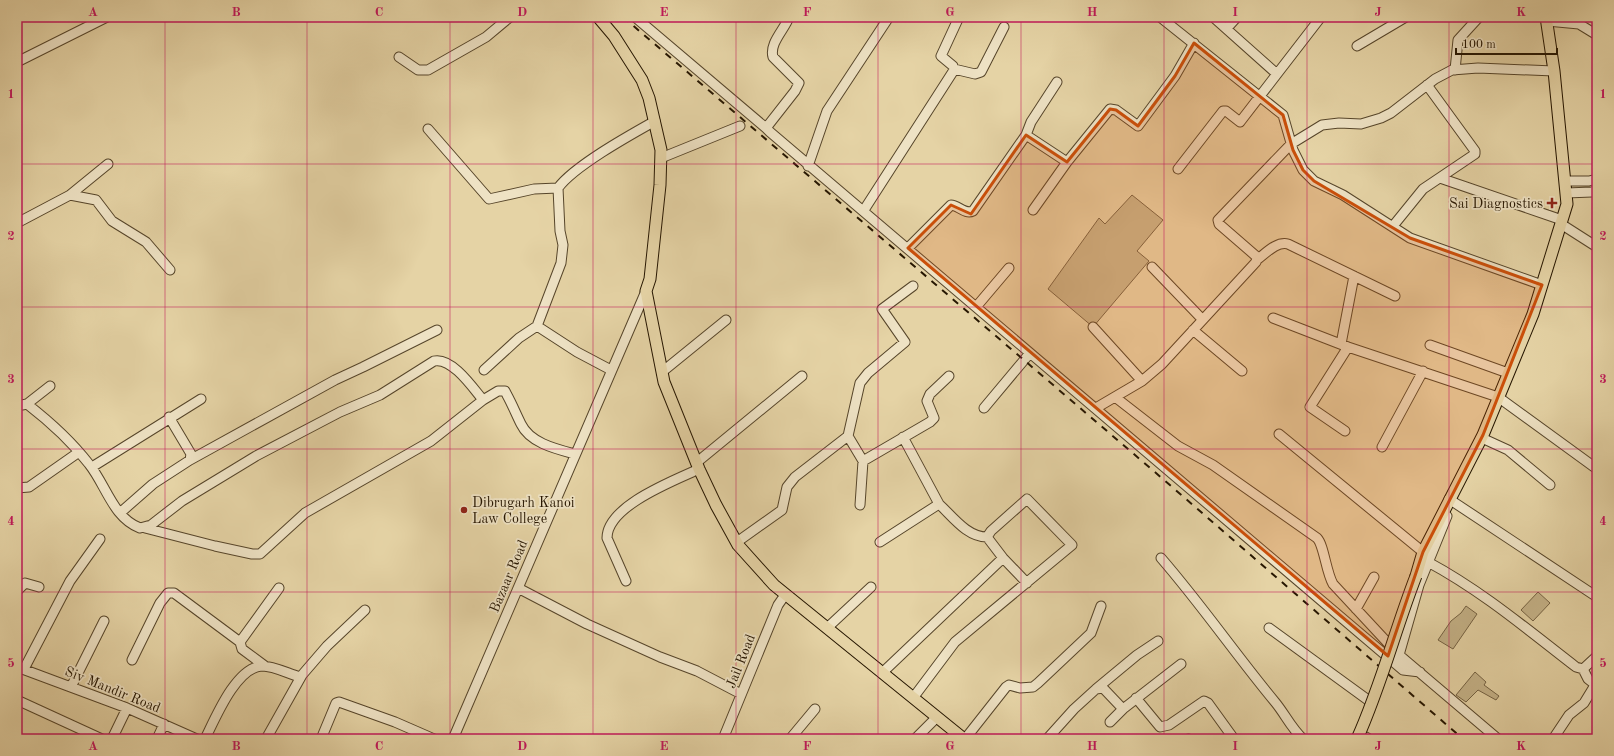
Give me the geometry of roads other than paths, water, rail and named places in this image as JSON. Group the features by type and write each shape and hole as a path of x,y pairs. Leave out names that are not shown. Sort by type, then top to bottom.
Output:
{"main road":[{"path":"598,17 614,36 642,80 650,98 661,150 661,158 660,185 650,279 646,291 664,382 698,466 716,505 737,542 774,585 964,739"},
{"path":"1364,738 1375,696 1401,615 1416,576 1451,500 1483,437 1533,314 1568,204 1547,19"}],"street":[{"path":"399,57 418,70 428,70 486,37 510,17"},
{"path":"635,17 766,128 808,166 864,210 1403,670 1420,672"},
{"path":"766,128 798,86 797,81 773,57 772,53 773,46 789,17"},
{"path":"808,166 827,111 889,17"},
{"path":"959,17 941,56 954,69 975,74 981,72 1004,27"},
{"path":"1160,17 1260,95 1283,115 1291,144 1303,170 1314,181 1343,196 1425,244 1542,285"},
{"path":"1213,17 1277,74"},
{"path":"1227,28 1237,17"},
{"path":"1178,169 1223,111 1226,111 1240,122 1321,17"},
{"path":"1357,46 1406,17"},
{"path":"1455,70 1458,40 1479,17"},
{"path":"17,62 107,18"},
{"path":"1547,19 1579,24 1597,35"},
{"path":"1033,210 1067,162 1110,109 1116,110 1138,126 1171,82 1194,43"},
{"path":"1258,259 1220,224 1218,220 1291,144 1322,125 1329,123 1361,124 1381,118 1391,113 1427,85 1455,70 1478,68 1554,71"},
{"path":"864,210 954,69"},
{"path":"908,248 950,205 954,205 968,212 973,211 1026,135 1031,122 1057,82"},
{"path":"1393,226 1417,195 1473,156 1475,151 1427,85"},
{"path":"484,370 508,348 537,326 561,263 563,245 560,231 558,188 578,170 655,121"},
{"path":"661,158 740,126"},
{"path":"428,129 489,199 534,189 558,188"},
{"path":"1026,135 1067,162"},
{"path":"17,223 70,195 108,164"},
{"path":"1440,178 1562,222 1597,247"},
{"path":"1565,181 1589,181 1597,179"},
{"path":"1566,193 1595,192"},
{"path":"70,195 96,200 112,221 146,242 170,270"},
{"path":"1096,408 1142,381 1162,364 1258,259 1283,243 1395,296"},
{"path":"1152,267 1202,319"},
{"path":"976,307 1009,268"},
{"path":"1345,431 1310,407 1344,345 1354,276"},
{"path":"737,542 782,510 787,487 795,478 848,436 860,383 868,373 905,342 882,309 912,286"},
{"name":"Bazaar Road","path":"453,739 610,370 646,291"},
{"path":"1272,318 1344,345 1498,397 1597,469"},
{"path":"662,372 726,320"},
{"path":"537,326 577,352 610,370"},
{"path":"1093,327 1142,381"},
{"path":"120,513 153,484 190,460 323,386 437,330"},
{"path":"1193,330 1242,370"},
{"path":"1430,345 1508,373"},
{"path":"984,408 1030,352"},
{"path":"145,528 182,501 251,459 340,412 380,395 434,360 442,360 457,370 483,400"},
{"path":"1382,447 1423,371"},
{"path":"626,581 607,538 607,531 610,523 618,513 646,495 698,466 802,376"},
{"path":"863,461 933,420 933,415 927,400 930,394 949,376"},
{"path":"17,406 27,404 50,386"},
{"path":"27,404 79,452 92,467 120,513 134,526 252,554 260,554 305,513 432,441 483,400 498,391 505,392 521,425 534,438 542,444 575,454"},
{"path":"1115,397 1178,446 1213,465 1317,538 1321,544 1330,578 1356,609 1400,655 1498,739"},
{"path":"92,467 169,417 201,399"},
{"path":"169,417 190,454 190,460"},
{"path":"1279,434 1426,557 1488,598 1576,667 1583,669 1588,679 1596,686 1584,703 1569,715 1553,739"},
{"path":"848,436 863,461 860,505"},
{"path":"903,437 939,504 970,533 976,536 987,537 1003,558 1027,583"},
{"path":"1483,437 1508,450 1550,486"},
{"path":"17,488 29,487 79,452"},
{"path":"913,698 955,642 1027,583 1070,546 1071,543 1027,498 991,530 987,537"},
{"path":"1451,500 1597,597"},
{"path":"880,542 939,504"},
{"path":"20,668 70,582 100,539"},
{"path":"1400,655 1426,557"},
{"path":"882,673 1003,558"},
{"path":"1161,558 1188,590 1260,685 1276,703 1290,725 1303,739"},
{"path":"1356,609 1374,577"},
{"path":"17,591 25,583 39,587"},
{"path":"827,628 871,587"},
{"path":"240,642 279,588"},
{"path":"518,588 587,624 660,657 697,671 741,694"},
{"path":"132,660 160,603 168,593 174,593 240,642 242,649 265,666 300,677"},
{"name":"Jail Road","path":"723,739 778,606 785,595"},
{"path":"964,739 1009,684 1020,688 1033,687 1091,633 1101,606"},
{"path":"266,739 300,677 327,646 365,610"},
{"path":"71,687 104,621"},
{"path":"1269,628 1368,700"},
{"path":"1047,739 1074,709 1096,689 1137,655 1158,641"},
{"path":"1583,669 1597,656"},
{"path":"1110,722 1136,698 1181,664"},
{"path":"204,739 237,681 252,669 265,666"},
{"name":"Siv Mandir Road","path":"20,668 127,708 197,739"},
{"path":"1096,689 1103,688 1123,709"},
{"path":"1136,698 1160,727 1169,725 1204,701 1208,703 1234,739"},
{"path":"17,700 102,739"},
{"path":"321,739 336,703 339,702 395,722 434,739"},
{"path":"112,739 127,708"},
{"path":"790,739 815,710"},
{"path":"915,739 937,717"},
{"path":"157,739 164,724"}],"railway":[{"path":"623,17 1156,473 1463,739"}],"place":[{"name":"Sai Diagnostics","path":"1552,203"},
{"name":"Dibrugarh Kanoi Law College","path":"464,510"}]}
